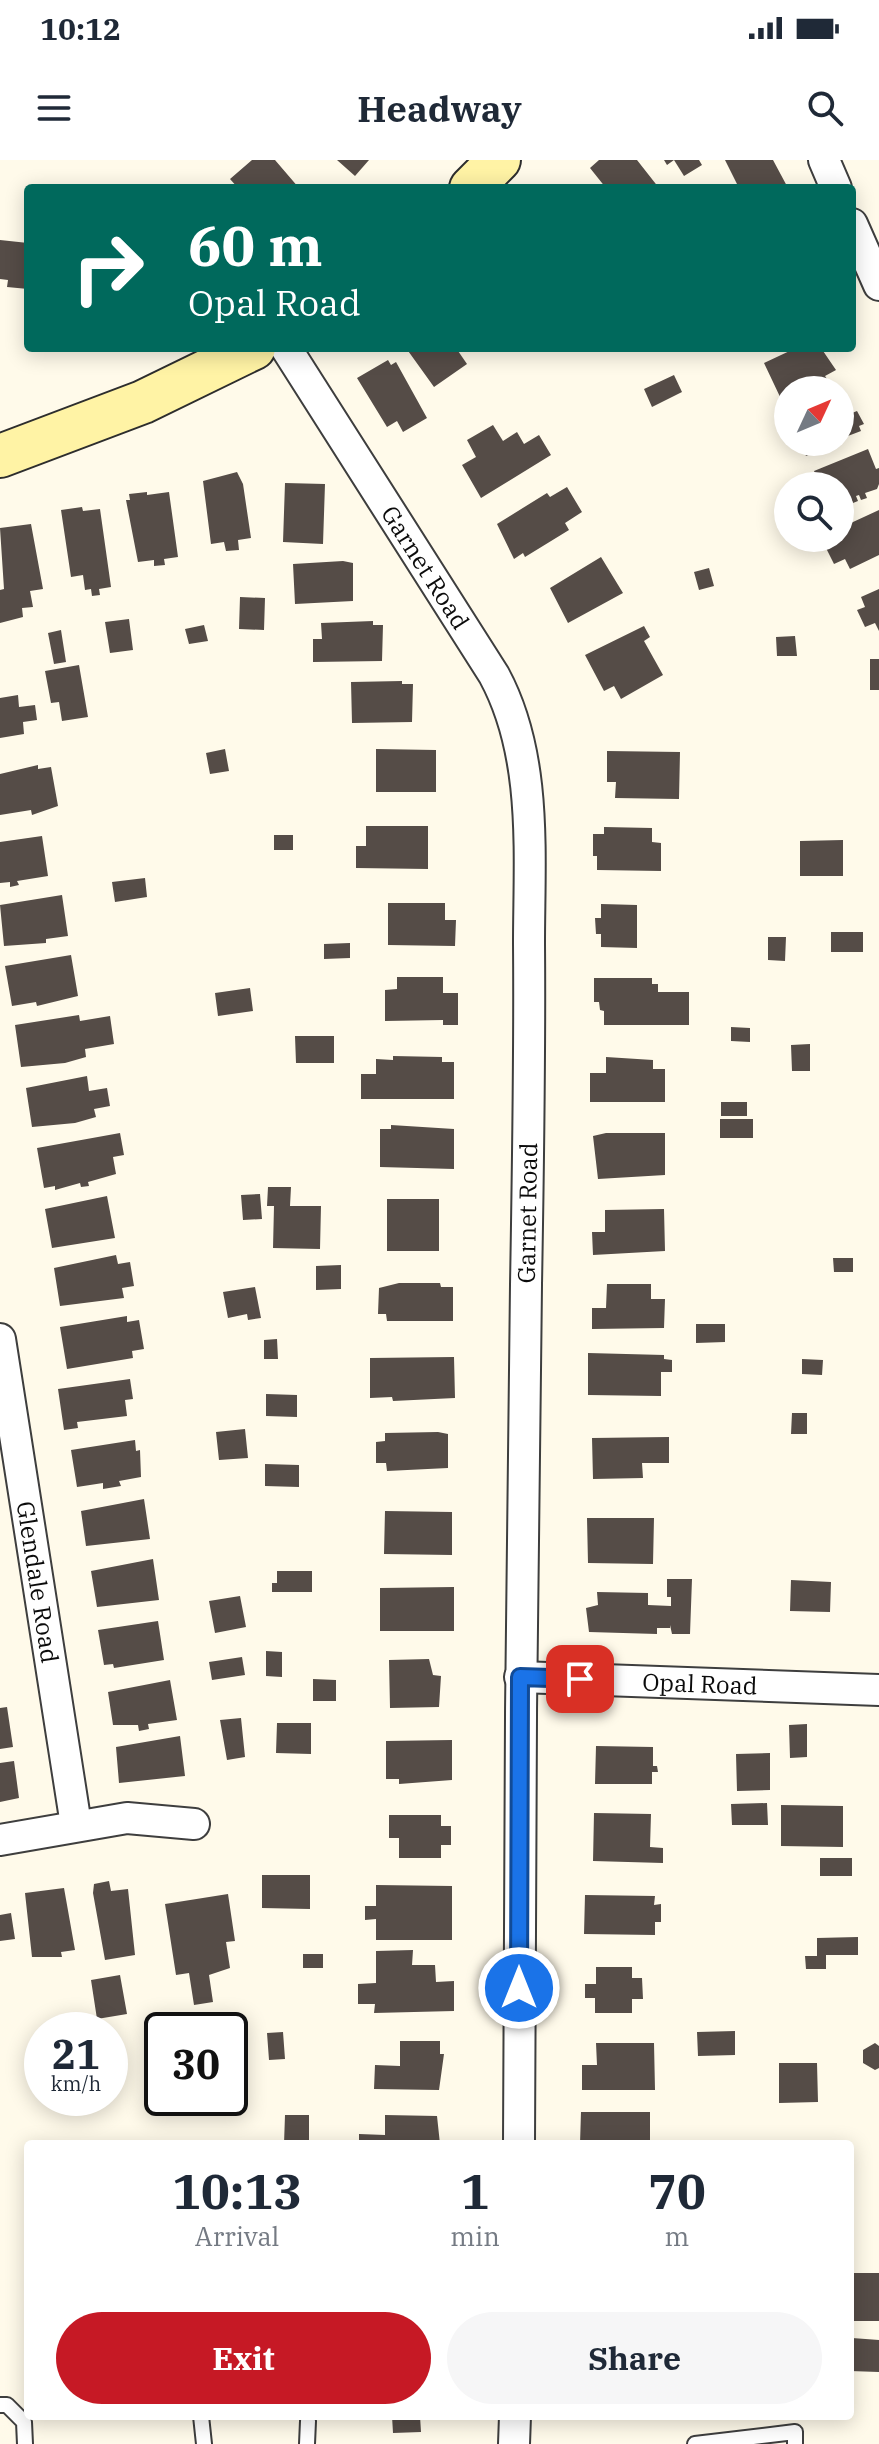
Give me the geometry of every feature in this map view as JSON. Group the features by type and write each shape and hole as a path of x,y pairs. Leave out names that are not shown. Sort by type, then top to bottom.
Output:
{"street":[{"path":"475,184 499,160"},
{"path":"824,160 834,184"},
{"path":"856,233 879,285"},
{"path":"0,456 143,402 246,352"},
{"name":"Garnet Road","path":"289,352 494,675 507,699 523,763 528,823 530,1028 520,1677 519,2140"},
{"name":"Glendale Road","path":"0,1339 76,1825"},
{"name":"Opal Road","path":"520,1677 879,1690"},
{"path":"0,1840 127,1818 194,1824"},
{"path":"514,2444 515,2420"}],"lane":[{"path":"0,2405 7,2405 24,2422 25,2444"},
{"path":"201,2420 204,2444"},
{"path":"307,2444 308,2421"},
{"path":"684,2444 795,2432 795,2444"}],"building":[{"path":"252,160 275,160 296,184 234,184 230,179"},
{"path":"337,160 369,160 355,176"},
{"path":"599,160 637,160 656,184 603,184 590,168"},
{"path":"674,160 699,160 702,165 684,176"},
{"path":"725,160 773,160 786,184 737,184"},
{"path":"0,240 24,243 24,289 7,287 8,280 0,279"},
{"path":"409,352 459,352 467,364 434,387"},
{"path":"787,352 824,352 836,370 825,376 774,376 774,384 764,363"},
{"path":"388,360 391,365 396,362 427,418 403,432 397,421 387,427 357,378"},
{"path":"674,375 682,392 652,407 644,389"},
{"path":"857,411 864,424 859,426 861,431 854,434 854,412"},
{"path":"493,425 503,441 517,432 524,444 539,435 551,455 481,498 462,465 476,457 467,440"},
{"path":"868,449 876,469 879,468 879,484 877,489 865,493 867,498 861,500 859,495 856,496 858,501 854,503 854,472 814,471"},
{"path":"237,472 243,484 251,538 238,540 239,550 226,551 224,542 211,544 203,481"},
{"path":"285,483 325,484 323,544 283,542"},
{"path":"567,487 582,512 565,523 569,530 525,557 523,553 514,559 497,524 547,493 550,497"},
{"path":"147,492 147,495 169,492 178,557 164,559 165,565 154,566 154,560 138,562 126,500 130,500 129,494"},
{"path":"82,507 83,511 100,509 111,587 99,589 100,595 92,596 91,589 85,590 83,575 71,577 61,510"},
{"path":"879,510 879,555 850,569 845,559 834,564 828,552 854,552 854,522"},
{"path":"31,524 43,589 30,591 33,607 22,608 23,617 0,623 0,590 4,589 0,528"},
{"path":"601,557 623,593 568,623 550,588"},
{"path":"353,563 353,601 295,604 293,564"},
{"path":"709,568 714,586 699,590 694,572"},
{"path":"879,589 879,631 875,623 865,627 857,610 865,607 861,597"},
{"path":"240,597 265,598 264,630 239,629"},
{"path":"129,619 133,650 110,653 105,622"},
{"path":"373,621 373,625 383,625 382,661 313,662 313,639 322,639 321,623"},
{"path":"204,625 208,641 189,644 185,629"},
{"path":"644,626 650,637 644,641 663,675 621,699 614,686 604,691 585,655"},
{"path":"61,630 66,662 54,664 48,633"},
{"path":"795,636 797,656 777,656 776,637"},
{"path":"870,659 879,659 879,690 870,690"},
{"path":"79,665 88,717 62,721 59,702 51,703 45,671"},
{"path":"402,681 402,684 413,684 412,722 352,723 351,682"},
{"path":"18,695 19,707 35,705 37,720 23,722 24,734 0,738 0,698"},
{"path":"225,749 229,771 210,774 206,753"},
{"path":"376,749 436,750 436,792 376,792"},
{"path":"607,751 680,752 679,799 615,798 616,782 607,782"},
{"path":"38,765 38,769 51,767 58,806 32,815 31,810 0,815 0,774"},
{"path":"366,826 428,826 428,869 356,868 356,846 366,846"},
{"path":"604,827 652,828 652,842 661,843 661,871 597,870 597,856 593,856 593,834 604,834"},
{"path":"274,835 293,835 293,850 274,850"},
{"path":"42,836 48,876 17,881 19,885 10,887 10,882 0,883 0,842"},
{"path":"843,840 843,876 800,876 800,841"},
{"path":"145,878 147,897 115,902 112,882"},
{"path":"62,895 68,936 46,939 46,943 4,946 0,905"},
{"path":"388,903 445,903 445,920 456,920 455,946 388,945"},
{"path":"601,904 637,905 637,948 601,947 601,934 596,934 595,918 601,918"},
{"path":"831,932 863,932 863,952 831,952"},
{"path":"768,937 786,937 785,961 768,960"},
{"path":"350,943 350,958 324,959 324,944"},
{"path":"71,955 78,996 37,1006 36,1002 12,1006 5,966"},
{"path":"397,977 443,977 443,993 458,993 458,1025 443,1025 443,1020 385,1021 385,990 397,989"},
{"path":"594,978 652,978 652,984 658,984 658,992 689,992 689,1025 604,1025 604,1011 600,1010 599,1002 594,1002"},
{"path":"250,988 253,1011 218,1016 215,993"},
{"path":"79,1015 80,1021 110,1016 114,1044 85,1049 86,1057 65,1063 21,1067 15,1025"},
{"path":"731,1027 750,1028 750,1042 731,1041"},
{"path":"295,1036 334,1036 334,1063 296,1063"},
{"path":"810,1044 810,1071 792,1071 791,1045"},
{"path":"393,1056 442,1057 442,1062 454,1062 454,1099 361,1099 361,1074 376,1074 376,1059 393,1060"},
{"path":"606,1057 653,1060 653,1069 665,1069 665,1102 590,1102 590,1073 606,1073"},
{"path":"87,1076 89,1091 107,1088 110,1106 94,1109 96,1117 75,1123 32,1127 26,1088"},
{"path":"721,1102 747,1102 747,1116 721,1116"},
{"path":"720,1119 753,1119 753,1138 720,1138"},
{"path":"391,1125 454,1129 454,1169 380,1167 380,1129 391,1129"},
{"path":"120,1133 124,1155 113,1157 116,1174 88,1182 89,1186 81,1187 80,1183 55,1190 55,1186 44,1188 37,1148"},
{"path":"606,1133 665,1133 665,1175 598,1179 593,1136"},
{"path":"268,1187 291,1187 290,1206 321,1206 320,1249 273,1248 274,1206 267,1206"},
{"path":"260,1194 262,1219 243,1220 241,1195"},
{"path":"107,1196 115,1238 52,1248 45,1209"},
{"path":"387,1199 439,1199 439,1251 387,1251"},
{"path":"664,1209 665,1251 593,1255 592,1232 605,1232 605,1210"},
{"path":"116,1255 118,1264 130,1262 134,1286 122,1288 124,1298 60,1306 54,1268"},
{"path":"833,1258 853,1258 853,1272 834,1272"},
{"path":"341,1265 341,1289 316,1290 316,1266"},
{"path":"399,1283 440,1283 441,1287 453,1287 453,1321 387,1321 386,1314 378,1314 379,1288"},
{"path":"607,1284 651,1284 651,1299 665,1299 664,1328 592,1329 592,1308 606,1308"},
{"path":"255,1287 261,1318 248,1320 247,1314 228,1318 223,1292"},
{"path":"127,1316 127,1322 139,1320 144,1349 132,1351 133,1358 67,1369 60,1327"},
{"path":"696,1324 725,1324 725,1342 696,1343"},
{"path":"277,1339 278,1359 264,1359 264,1340"},
{"path":"588,1353 664,1355 664,1359 672,1360 672,1372 661,1372 661,1396 588,1395"},
{"path":"454,1357 455,1398 393,1401 392,1397 370,1398 370,1358"},
{"path":"802,1359 823,1360 822,1375 802,1374"},
{"path":"130,1379 133,1399 125,1400 127,1416 77,1422 78,1428 64,1430 58,1389"},
{"path":"266,1394 297,1395 297,1417 266,1416"},
{"path":"792,1413 807,1413 807,1434 791,1434"},
{"path":"245,1429 248,1458 219,1460 216,1432"},
{"path":"385,1433 448,1434 448,1468 387,1471 386,1463 376,1463 376,1442 385,1441"},
{"path":"669,1437 669,1463 642,1463 643,1478 593,1479 592,1438"},
{"path":"135,1440 136,1451 140,1450 141,1477 119,1481 121,1486 103,1489 103,1483 77,1487 71,1450"},
{"path":"265,1464 299,1465 299,1487 265,1486"},
{"path":"144,1499 150,1539 86,1546 81,1511"},
{"path":"385,1511 452,1512 452,1555 384,1554"},
{"path":"587,1518 654,1518 653,1564 588,1563"},
{"path":"153,1559 159,1600 97,1607 91,1571"},
{"path":"277,1571 312,1571 312,1592 272,1592 272,1583 277,1583"},
{"path":"667,1579 692,1579 690,1634 672,1634 670,1625 670,1628 657,1628 657,1634 589,1632 586,1608 598,1605 597,1592 648,1593 648,1605 671,1606 671,1597 667,1597"},
{"path":"791,1580 831,1582 830,1612 790,1611"},
{"path":"454,1587 454,1631 380,1631 380,1588"},
{"path":"240,1596 246,1627 215,1633 209,1601"},
{"path":"158,1621 164,1660 114,1668 113,1664 104,1665 98,1630"},
{"path":"266,1651 282,1652 282,1677 266,1676"},
{"path":"242,1657 245,1675 212,1680 209,1662"},
{"path":"429,1659 433,1675 441,1676 439,1707 390,1708 389,1660"},
{"path":"313,1679 336,1680 336,1701 313,1701"},
{"path":"170,1680 177,1720 148,1724 149,1729 139,1731 138,1725 113,1725 108,1692"},
{"path":"7,1707 13,1747 0,1749 0,1708"},
{"path":"241,1718 245,1757 227,1760 220,1720"},
{"path":"277,1723 311,1723 311,1754 276,1753"},
{"path":"807,1724 807,1757 790,1758 789,1725"},
{"path":"180,1736 185,1776 119,1783 116,1747"},
{"path":"452,1740 452,1780 399,1784 399,1779 386,1779 386,1741"},
{"path":"596,1746 653,1747 653,1766 657,1766 658,1772 652,1772 652,1784 595,1784"},
{"path":"770,1753 770,1790 737,1791 736,1754"},
{"path":"14,1761 19,1798 0,1802 0,1763"},
{"path":"767,1803 768,1825 732,1825 731,1804"},
{"path":"781,1805 843,1806 843,1847 781,1846"},
{"path":"594,1813 651,1814 650,1847 663,1848 663,1863 593,1861"},
{"path":"389,1815 441,1815 441,1826 451,1826 451,1845 441,1845 441,1858 399,1858 399,1838 389,1838"},
{"path":"820,1858 852,1858 852,1876 820,1876"},
{"path":"262,1875 310,1875 310,1909 262,1908"},
{"path":"109,1881 111,1891 128,1889 135,1955 105,1960 93,1893 94,1884"},
{"path":"376,1885 452,1886 452,1940 376,1940 376,1919 365,1920 365,1906 376,1906"},
{"path":"64,1888 75,1950 61,1952 62,1957 32,1957 25,1893"},
{"path":"228,1894 235,1941 226,1942 230,1968 209,1975 213,2002 194,2005 189,1973 176,1975 165,1904"},
{"path":"585,1895 655,1896 654,1905 661,1904 661,1922 655,1922 655,1935 584,1934"},
{"path":"11,1913 15,1939 0,1941 0,1915"},
{"path":"858,1937 858,1955 826,1955 826,1969 806,1969 805,1956 817,1956 817,1938"},
{"path":"413,1950 412,1965 435,1965 436,1982 454,1981 454,2011 374,2013 375,2004 358,2004 358,1984 376,1983 376,1951"},
{"path":"303,1954 323,1954 323,1968 303,1968"},
{"path":"596,1967 632,1967 632,1978 642,1978 643,1999 632,1999 632,2013 595,2013 595,1998 585,1998 585,1984 596,1984"},
{"path":"120,1975 127,2012 96,2012 91,1980"},
{"path":"735,2031 735,2055 698,2056 697,2032"},
{"path":"283,2032 285,2059 269,2060 267,2033"},
{"path":"400,2041 440,2041 440,2054 444,2054 439,2090 374,2089 375,2065 400,2066"},
{"path":"596,2043 654,2043 655,2090 582,2090 582,2065 597,2065"},
{"path":"875,2043 879,2046 879,2068 875,2070 863,2063 863,2050"},
{"path":"779,2063 817,2063 818,2102 779,2103"},
{"path":"581,2112 650,2112 650,2140 580,2140"},
{"path":"285,2115 309,2115 309,2140 284,2140"},
{"path":"385,2115 437,2116 440,2140 359,2140 359,2134 385,2135"},
{"path":"854,2273 879,2273 879,2321 854,2321"},
{"path":"854,2338 879,2340 879,2372 854,2371"},
{"path":"392,2420 420,2420 421,2432 393,2433"}],"route":[{"path":"519,1988 520,1677 580,1679"}]}
